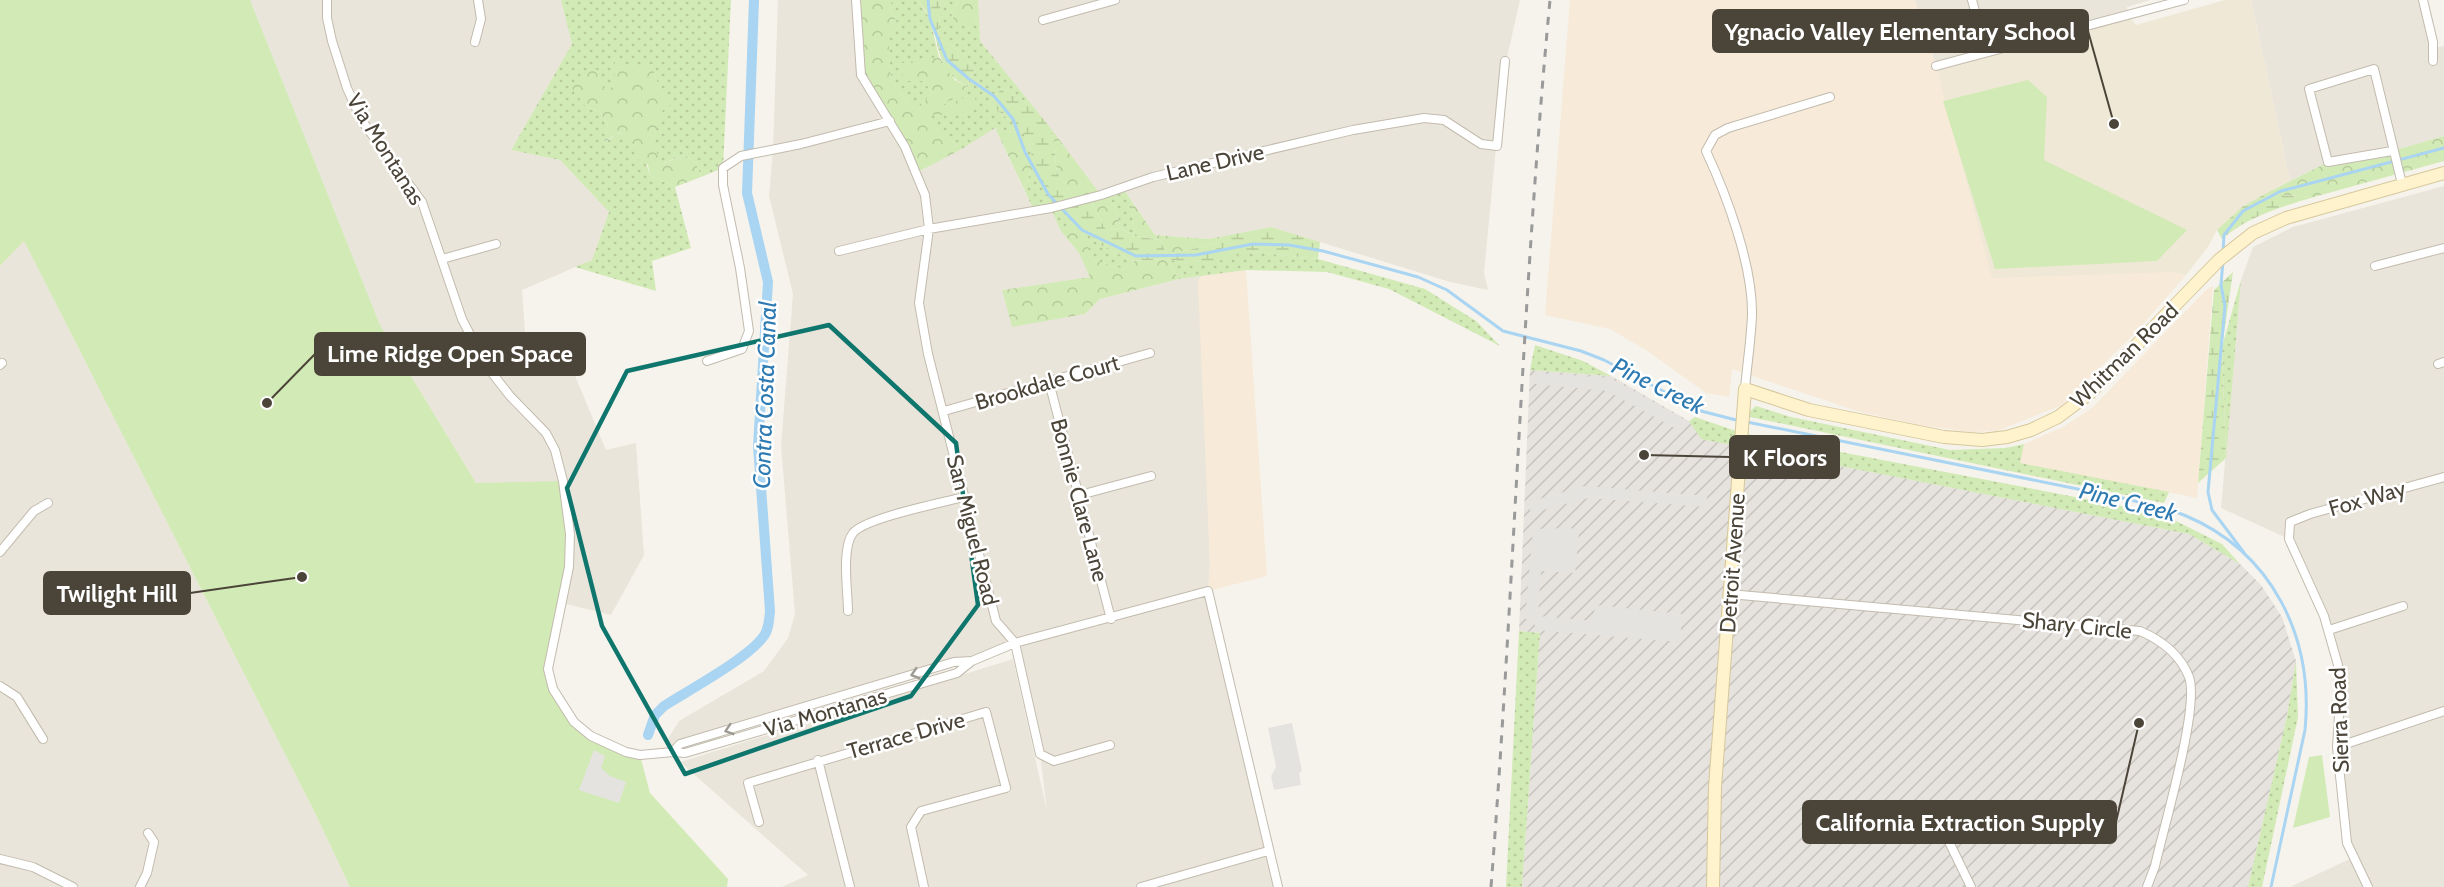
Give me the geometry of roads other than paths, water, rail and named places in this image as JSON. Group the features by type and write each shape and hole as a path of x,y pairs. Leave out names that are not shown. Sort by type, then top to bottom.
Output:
{"street":[{"name":"Via Montanas","path":"327,0 327,18 332,41 347,88 362,121 422,202 462,319 485,364 510,396 546,433 555,450 563,482 570,534 569,567 548,669 553,689 574,722 591,736 626,752 640,755 673,752 680,744 954,662 972,661 1015,643"},
{"path":"475,42 481,19 478,0"},
{"name":"San Miguel Road","path":"856,0 861,75 905,147 925,195 929,229 919,303 928,354 996,621 1015,643"},
{"path":"1044,20 1115,0"},
{"path":"1972,0 1986,52"},
{"path":"2423,0 2433,42 2433,61"},
{"path":"1936,66 2180,1"},
{"name":"Lane Drive","path":"839,251 929,229 1051,208 1101,195 1164,174 1353,130 1424,118 1444,120 1481,144 1497,146 1505,60"},
{"path":"2392,151 2328,162 2309,89 2374,69 2400,179"},
{"name":"Detroit Avenue","path":"1713,887 1716,787 1752,313 1744,253 1716,172 1706,151 1715,135 1728,128 1830,97"},
{"path":"706,361 742,349 748,332 740,268 723,185 723,168 741,156 890,121"},
{"name":"Whitman Road","path":"1745,389 1809,410 1944,437 1982,440 2007,437 2031,430 2077,405 2228,251 2253,233 2286,218 2400,179 2444,173"},
{"path":"442,259 496,244"},
{"path":"2375,266 2444,248"},
{"name":"Brookdale Court","path":"944,411 1150,353"},
{"name":"Bonnie Clare Lane","path":"1049,382 1111,619"},
{"path":"1080,495 1151,476"},
{"name":"Fox Way","path":"2290,522 2310,514 2444,477"},
{"path":"848,612 846,552 852,533 866,523 964,497"},
{"path":"0,552 34,512 48,503"},
{"name":"Sierra Road","path":"2290,522 2289,539 2329,630 2338,665 2340,700 2337,747 2348,843 2367,887"},
{"path":"1110,745 1054,761 1040,754 1015,643 1111,619 1208,591 1278,887"},
{"name":"Shary Circle","path":"1730,594 2140,631 2160,640 2178,658 2189,678 2191,708 2155,866 2147,887"},
{"path":"2329,630 2403,606"},
{"path":"0,686 17,698 43,739"},
{"path":"2337,747 2444,711"},
{"name":"Terrace Drive","path":"850,887 818,760 942,727 986,712 1006,788 921,812 911,827 924,887"},
{"path":"759,822 748,783 818,760"},
{"path":"1933,809 1971,887"},
{"path":"140,887 147,873 154,842 148,833"},
{"path":"1141,887 1268,851"},
{"path":"0,859 33,867 73,887"}],"waterway":[{"name":"Contra Costa Canal","path":"648,735 655,715 664,706 744,655 763,637 769,621 758,446 768,282 747,193 754,0"},
{"name":"Pine Creek","path":"928,0 930,19 947,60 994,96 1013,119 1025,152 1048,194 1082,230 1136,256 1196,255 1253,244 1289,245 1323,251 1418,277 1447,290 1503,331 1581,351 1604,360 1701,411 1740,421"},
{"path":"2223,252 2224,235 2243,211 2281,191 2444,148"},
{"path":"2223,261 2221,285 2225,306 2208,492 2212,510 2245,554"},
{"name":"Pine Creek","path":"1747,422 2156,506 2184,515 2215,531 2242,551 2264,575 2281,602 2294,631 2302,663 2306,696 2305,730 2271,887"}],"railway":[{"path":"1491,887 1532,222 1550,0"}],"place":[{"name":"Ygnacio Valley Elementary School","path":"2114,124"},
{"name":"Lime Ridge Open Space","path":"267,403"},
{"name":"K Floors","path":"1644,455"},
{"name":"Twilight Hill","path":"302,577"},
{"name":"California Extraction Supply","path":"2139,723"}]}
